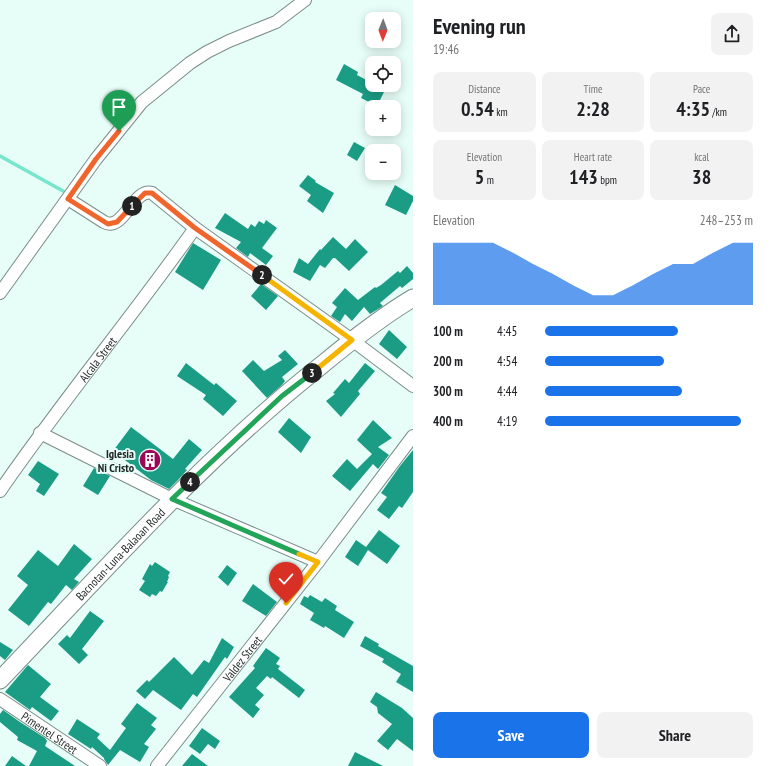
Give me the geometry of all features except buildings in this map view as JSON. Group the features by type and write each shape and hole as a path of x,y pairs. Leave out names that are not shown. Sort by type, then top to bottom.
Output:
{"main road":[{"name":"Bacnotan-Luna-Balaoan Road","path":"0,680 172,499 282,396 388,313 413,298"}],"street":[{"path":"0,293 96,159 142,102 190,63 207,52 276,22 305,0"},
{"path":"68,199 104,222 110,224 117,222 142,195 150,192 195,228 352,340 413,386"},
{"name":"Alcala Street","path":"0,491 40,433 195,228"},
{"path":"40,433 172,499 318,562"},
{"name":"Valdez Street","path":"157,766 318,562 413,436"},
{"name":"Pimentel Street","path":"0,699 100,766"}],"waterway":[{"path":"0,156 63,191"}],"place":[{"name":"Iglesia Ni Cristo","path":"150,460"}],"route":[{"path":"119,131 96,159 68,199 104,222 110,224 117,222 142,195 150,192 195,228 352,340 282,396 172,499 318,562 286,603"}]}
